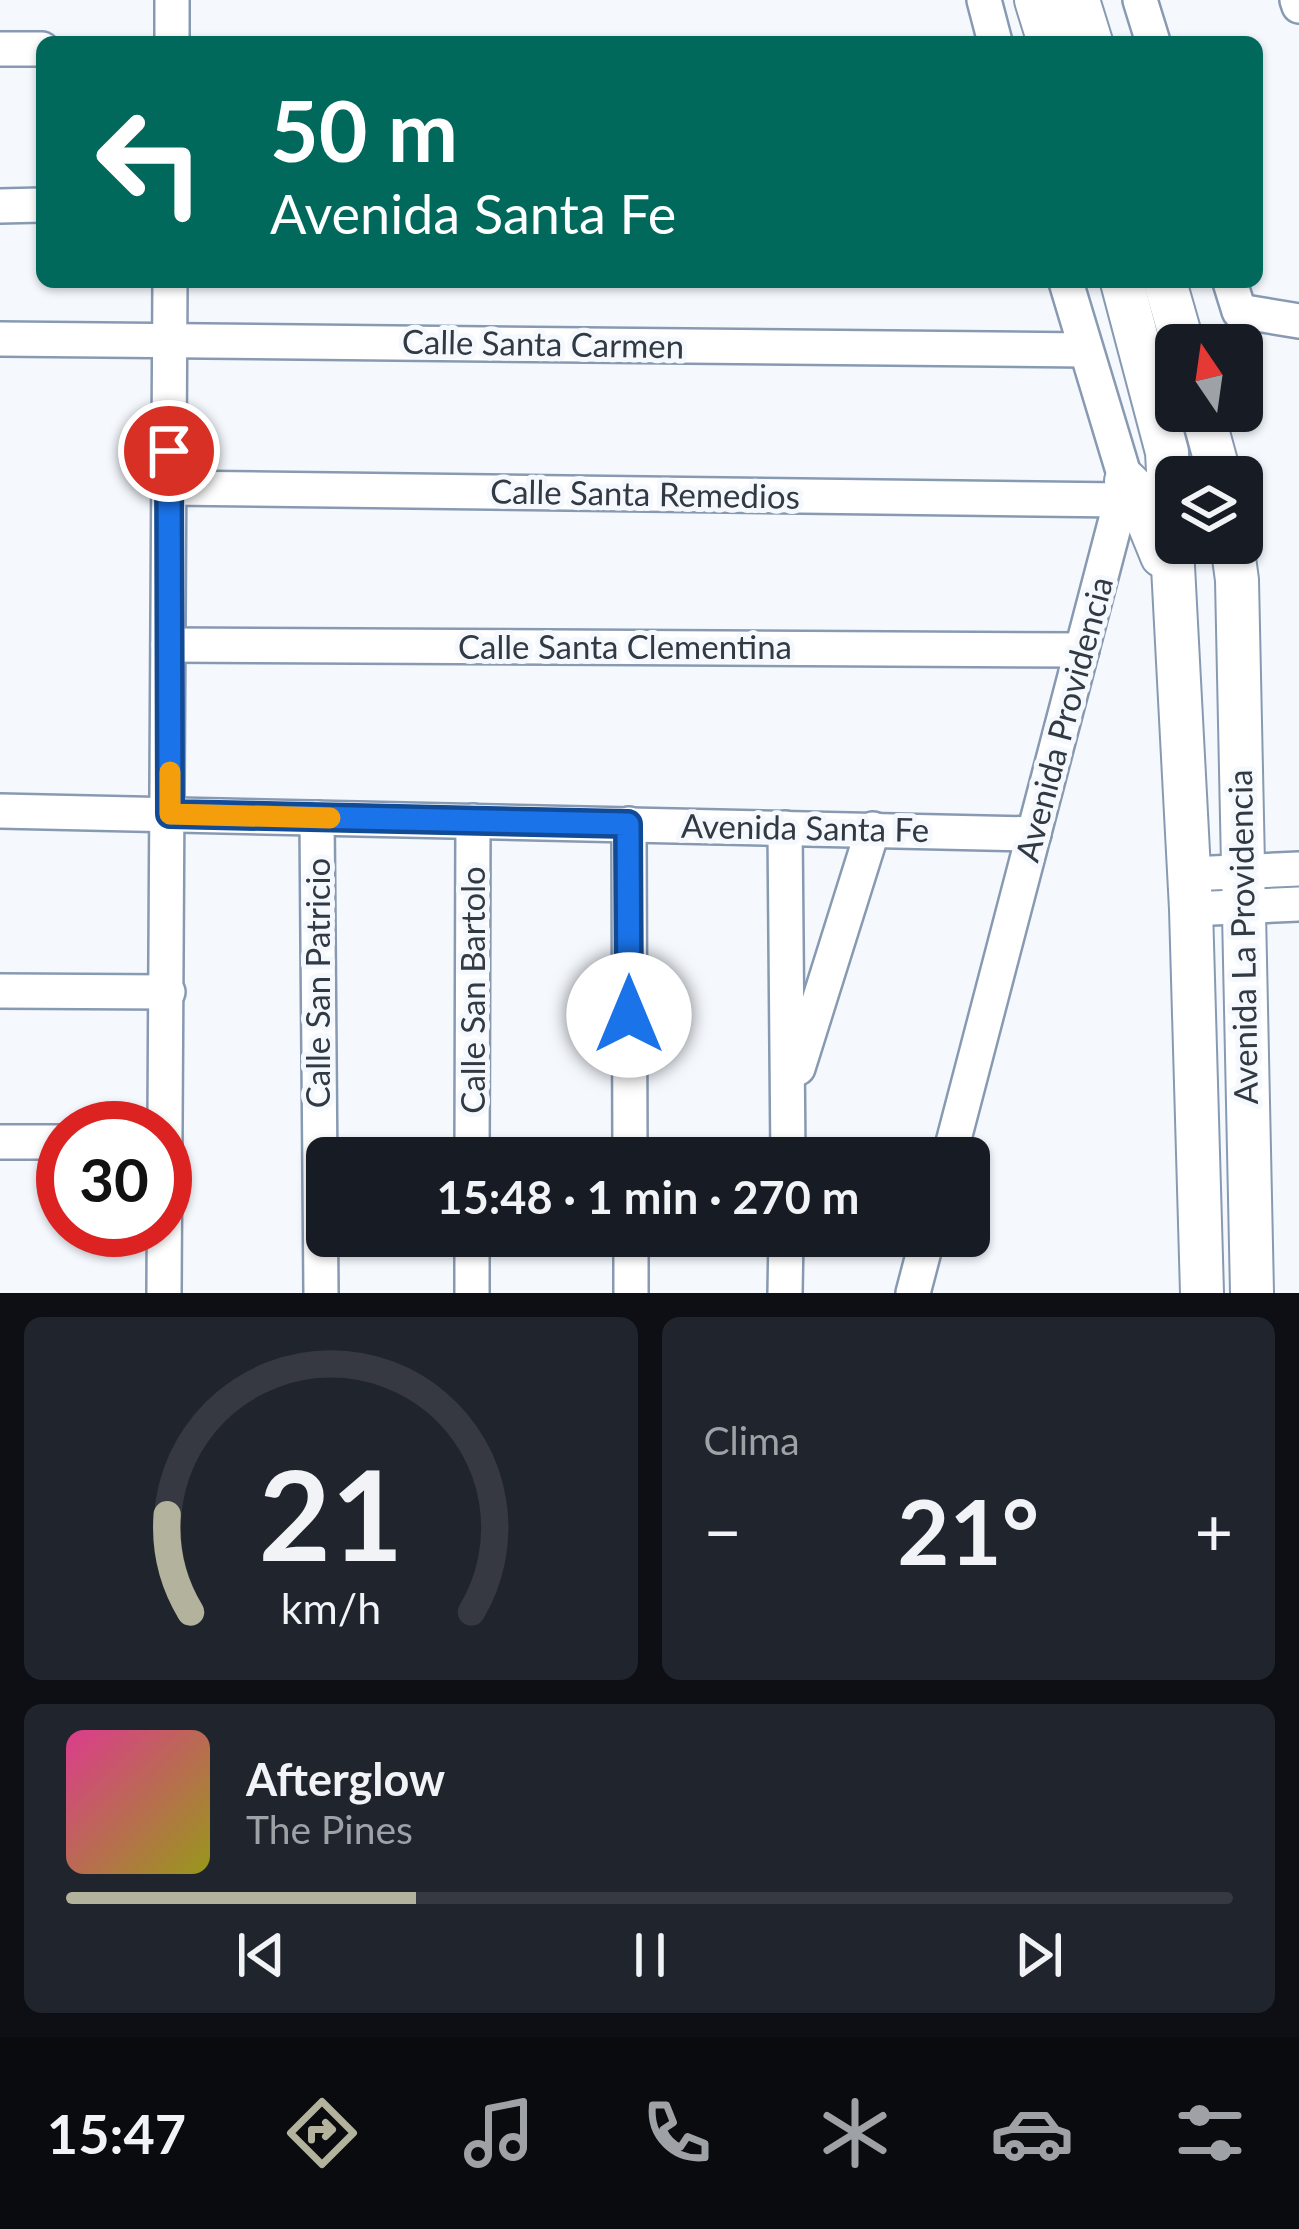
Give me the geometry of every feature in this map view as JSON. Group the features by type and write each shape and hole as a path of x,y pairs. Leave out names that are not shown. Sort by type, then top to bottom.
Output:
{"main road":[{"path":"1036,0 1046,36"},
{"path":"1078,0 1089,36"},
{"name":"Avenida La Providencia","path":"1124,288 1167,452 1190,891 1202,1293"},
{"path":"1167,288 1177,324"},
{"path":"1124,490 1135,490 1176,591"},
{"name":"Avenida La Providencia","path":"1234,564 1252,1293"}],"street":[{"path":"172,0 172,36"},
{"path":"984,0 993,36"},
{"path":"1140,0 1151,36"},
{"path":"0,49 36,49"},
{"path":"0,206 36,205"},
{"path":"167,1101 170,288"},
{"path":"1068,288 1124,490"},
{"path":"1234,297 1299,321"},
{"name":"Calle Santa Carmen","path":"0,339 1085,350"},
{"name":"Calle Santa Remedios","path":"169,488 1124,490"},
{"name":"Avenida Providencia","path":"955,1137 1124,490"},
{"name":"Calle Santa Clementina","path":"168,645 1082,650"},
{"name":"Avenida Santa Fe","path":"0,811 1034,834"},
{"name":"Calle San Patricio","path":"317,818 321,1293"},
{"name":"Calle San Bartolo","path":"472,1137 473,821"},
{"path":"628,824 630,1137"},
{"path":"785,828 788,1137"},
{"path":"789,1096 873,829"},
{"path":"1190,891 1240,889 1299,869"},
{"path":"1240,889 1299,904"},
{"path":"0,991 168,992"},
{"path":"0,1142 36,1142"},
{"path":"164,1257 164,1293"},
{"path":"472,1257 472,1293"},
{"path":"631,1257 631,1293"},
{"path":"785,1293 786,1257"},
{"path":"913,1293 922,1257"}],"slow traffic":[{"path":"170,772 170,814 330,818"}],"route":[{"path":"169,451 170,814 628,824 629,1015"}]}
